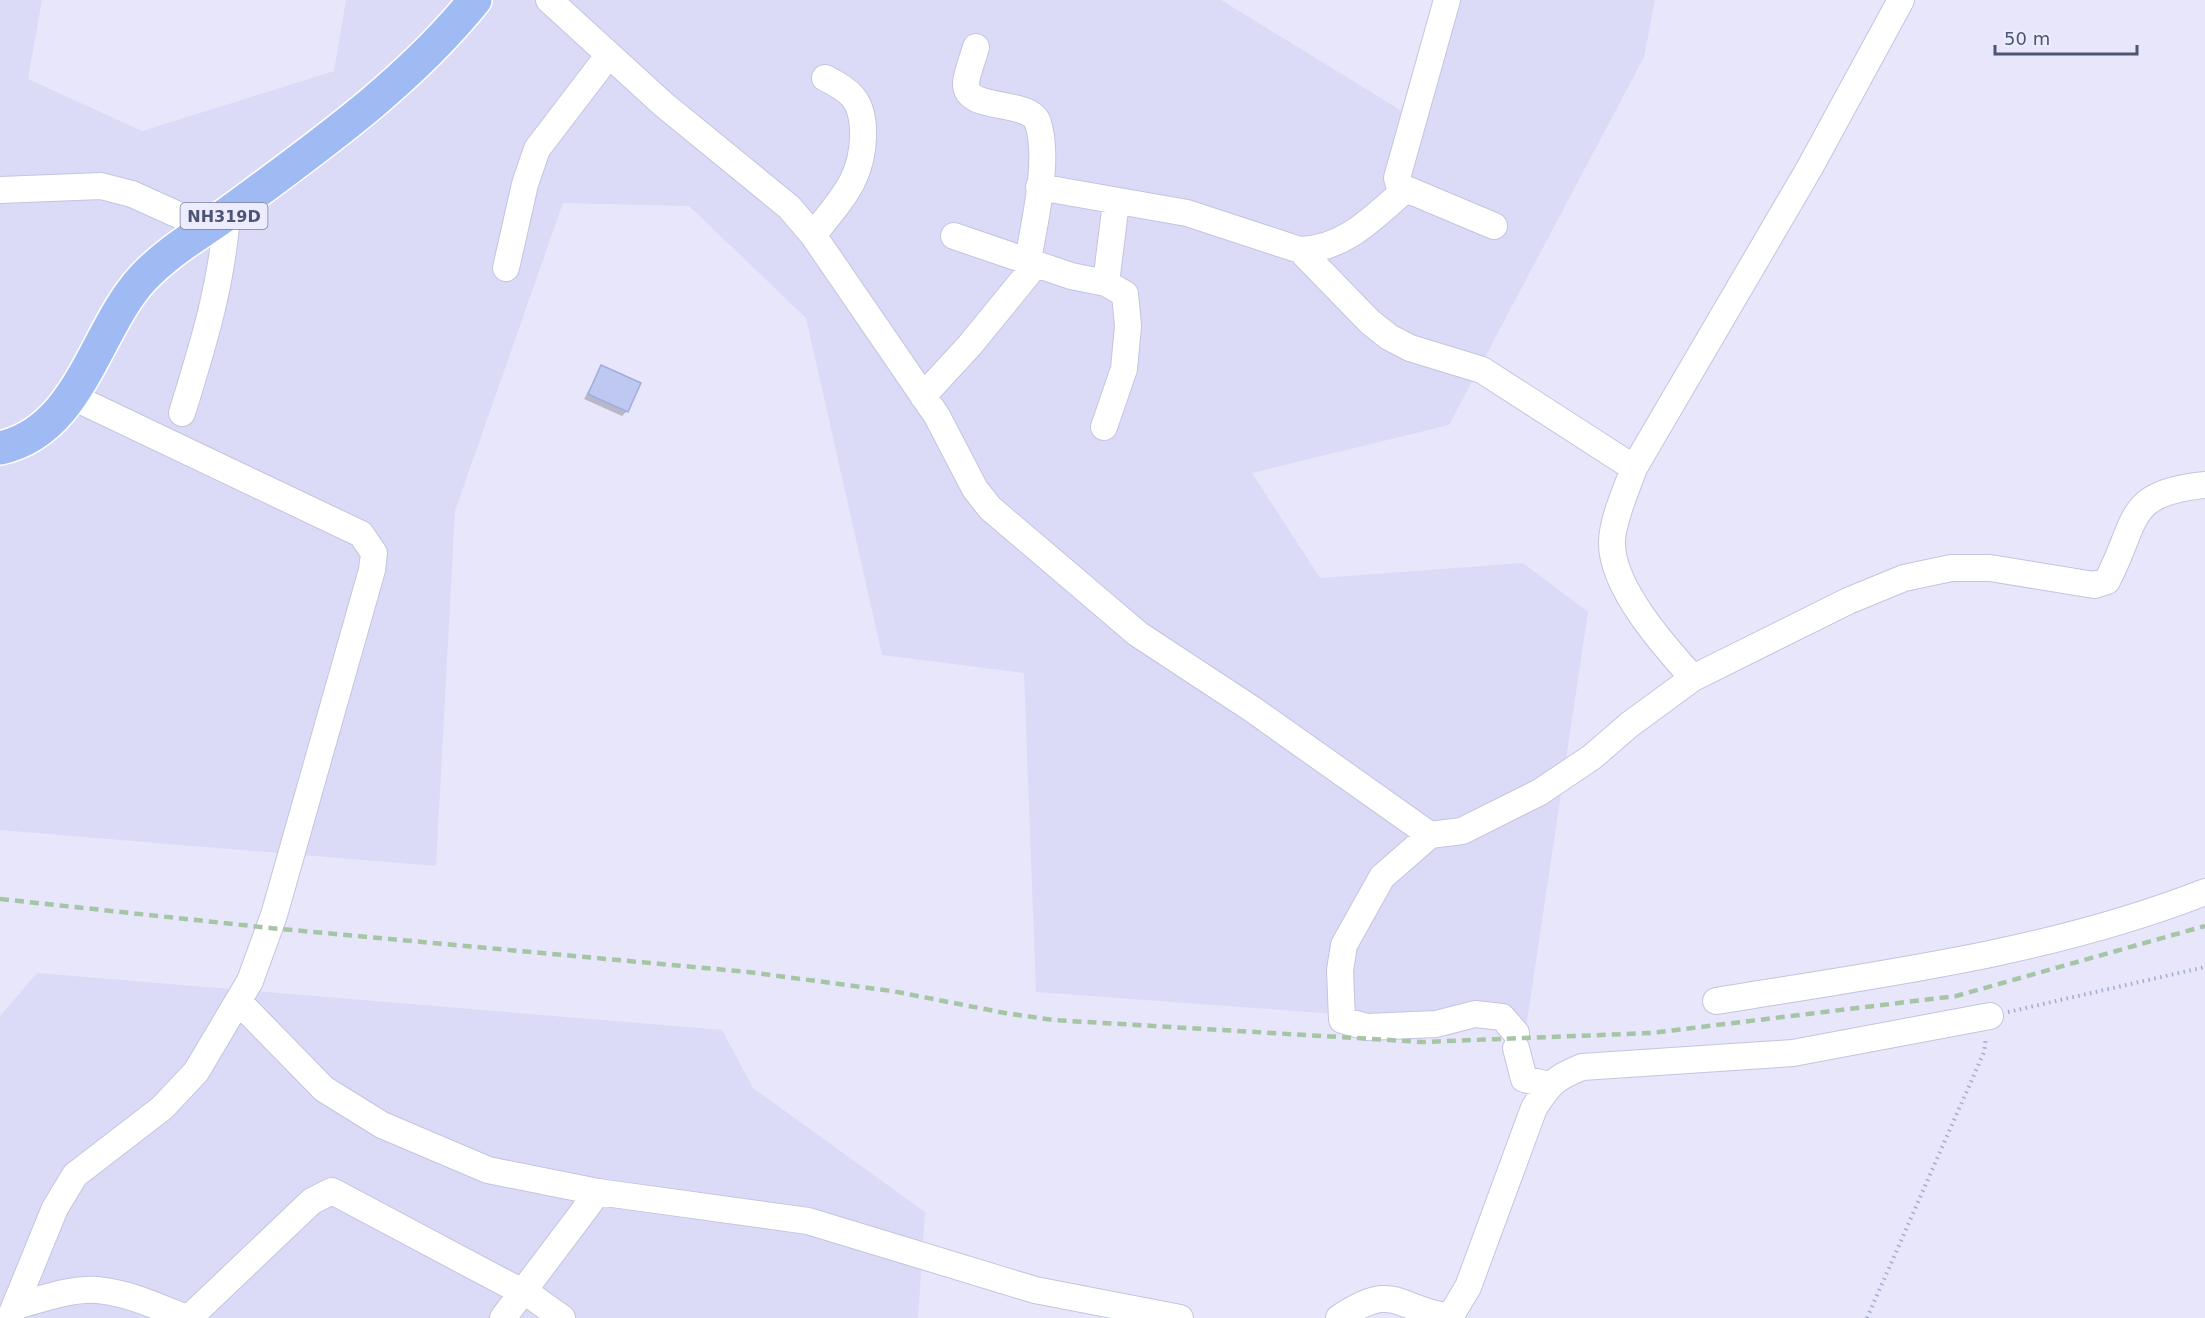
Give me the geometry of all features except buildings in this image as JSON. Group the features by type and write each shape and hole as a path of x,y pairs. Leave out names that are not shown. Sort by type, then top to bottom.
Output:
{"highway":[{"name":"NH319D","path":"0,448 12,446 37,431 57,414 140,281 166,254 347,125 451,29 475,0"}],"street":[{"path":"549,0 663,104 789,207 813,235 937,416 975,489 990,508 1138,634 1252,709 1430,835"},
{"path":"1447,0 1398,171 1399,185 1494,226"},
{"path":"1693,678 1654,635 1615,563 1611,541 1634,468 1809,169 1901,0"},
{"path":"923,396 970,345 1032,263 1041,154 1038,123 1027,111 980,100 967,90 966,82 976,47"},
{"path":"506,268 525,184 537,149 608,56"},
{"path":"813,235 846,194 859,172 864,147 862,115 857,99 848,89 825,78"},
{"path":"0,190 101,186 216,220 224,256 215,305 182,412"},
{"path":"1039,187 1187,213 1300,250 1319,250 1348,238 1406,189"},
{"path":"1106,283 1116,202"},
{"path":"954,236 1071,276 1106,283 1125,294 1128,326 1124,369 1104,427"},
{"path":"1300,250 1370,322 1389,337 1410,348 1482,370 1634,468"},
{"path":"12,1312 55,1208 75,1175 162,1108 196,1072 238,1001 263,950 372,570 374,553 361,534 70,396"},
{"path":"1549,1085 1524,1078 1516,1040 1502,1017 1475,1014 1436,1024 1379,1027 1367,1027 1342,1020 1340,970 1344,945 1382,877 1430,835 1462,831 1540,792 1592,757 1629,724 1693,678 1848,602 1904,578 1951,568 1990,568 2094,585 2107,580 2119,559 2133,519 2144,503 2171,490 2205,485"},
{"path":"1716,1001 1897,972 2060,939 2152,912 2205,892"},
{"path":"238,1001 324,1089 391,1130 488,1170 598,1192 808,1221 1035,1290 1180,1318"},
{"path":"1339,1318 1373,1299 1386,1298 1399,1300 1432,1315 1452,1318 1468,1287 1534,1108 1549,1085 1559,1076 1582,1067 1793,1053 1990,1016"},
{"path":"12,1312 70,1292 95,1290 135,1297 187,1318 312,1201 332,1191 523,1291 562,1318"},
{"path":"503,1318 598,1192"}],"path":[{"path":"1867,1318 1984,1052 1990,1016 2205,967"}],"shaded area":[{"path":"0,0 42,0 28,79 142,131 334,71 346,0 1221,0 1423,124 1456,0 1655,0 1644,57 1449,425 1252,473 1320,578 1523,563 1588,612 1526,1028 1036,992 1024,673 882,655 806,318 689,206 563,203 455,511 436,866 0,830"},
{"path":"37,973 722,1030 753,1088 925,1212 918,1318 0,1318 0,1016"}],"railway":[{"path":"0,899 270,928 748,972 892,991 1053,1020 1423,1042 1651,1033 1956,996 2205,926"}]}
